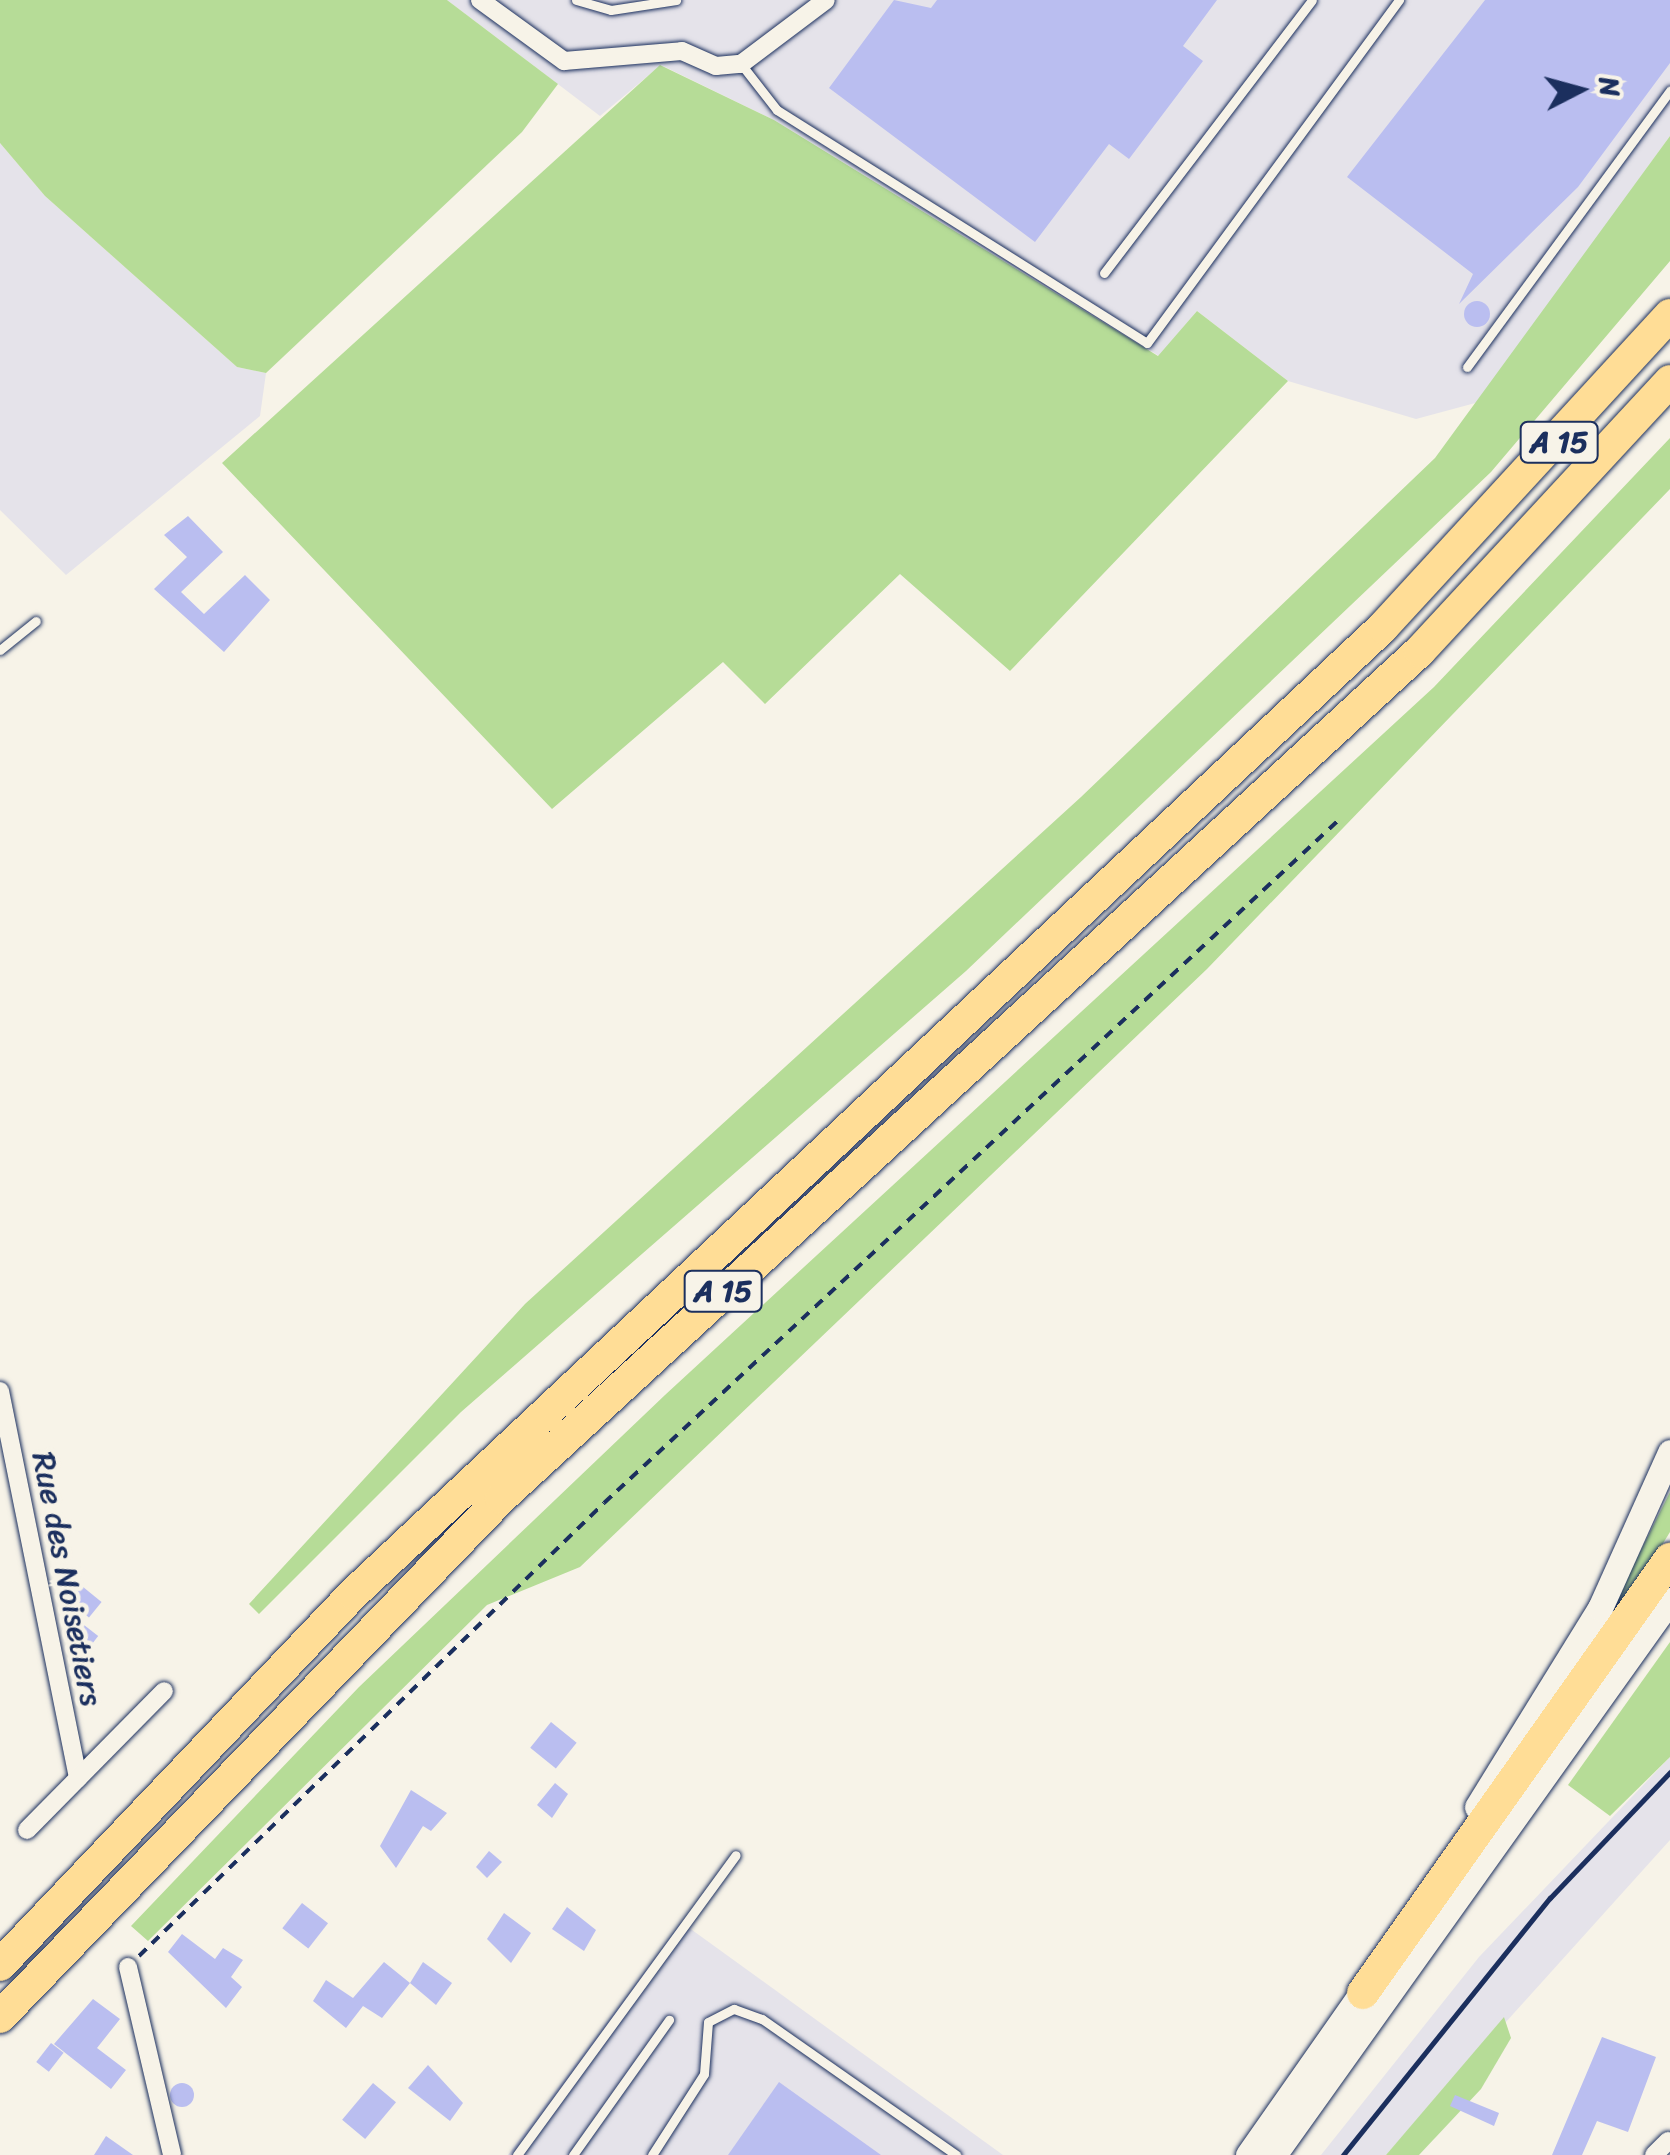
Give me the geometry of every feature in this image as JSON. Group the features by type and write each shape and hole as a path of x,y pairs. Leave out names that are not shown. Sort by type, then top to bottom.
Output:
{"highway":[{"name":"A 15","path":"0,1965 353,1594 1383,627 1670,315"},
{"name":"A 15","path":"0,2017 500,1498 1420,651 1670,382"},
{"path":"1363,1993 1670,1559"}],"main road":[{"path":"1248,2155 1363,1993 1600,1608 1670,1452"},
{"path":"1274,2155 1670,1600"}],"street":[{"path":"480,0 564,61 667,50 716,66 742,64 826,0"},
{"name":"Rue des Noisetiers","path":"0,1391 78,1778"},
{"path":"27,1830 164,1691"},
{"path":"128,1967 172,2155"},
{"path":"1654,2155 1668,2141"}],"lane":[{"path":"576,0 611,10 676,0"},
{"path":"1104,274 1312,0"},
{"path":"742,64 778,110 1147,343 1400,0"},
{"path":"1467,367 1670,91"},
{"path":"0,650 36,621"},
{"path":"517,2155 736,1855"},
{"path":"652,2155 704,2074 708,2022 734,2009 762,2019 956,2155"},
{"path":"573,2155 669,2020"}],"path":[{"path":"128,1967 604,1503 1341,818"}],"shaded area":[{"path":"447,0 1670,0 1670,136 1479,402 1416,419 1288,381 1197,311 1159,356 774,120 661,65 600,116"},
{"path":"0,143 45,196 237,367 266,373 260,416 66,575 0,510"},
{"path":"1670,1757 1670,1840 1386,2155 1321,2155 1479,1957"},
{"path":"681,1922 1003,2155 508,2155"}],"green space":[{"path":"0,0 447,0 558,84 522,132 266,373 237,367 45,196 0,143"},
{"path":"660,65 774,120 1158,356 1197,311 1288,381 1010,671 900,574 765,704 723,662 552,809 222,463"},
{"path":"1670,136 1670,261 1491,472 966,971 461,1412 259,1614 249,1604 525,1304 1081,797 1435,458"},
{"path":"1670,438 1670,489 1207,969 580,1567 487,1605 148,1941 131,1926 359,1687 665,1395 1434,687"},
{"path":"1670,1492 1670,1532 1614,1623 1601,1630"},
{"path":"1670,1642 1670,1757 1610,1816 1568,1785"},
{"path":"1504,2017 1511,2038 1481,2089 1419,2155 1386,2155"}],"building":[{"path":"894,0 931,8 937,0 1217,0 1183,46 1203,61 1129,159 1109,144 1035,242 829,88"},
{"path":"1485,0 1670,0 1670,63 1578,187 1459,304 1473,274 1347,177"},
{"path":"1477,301 1487,304 1487,324 1477,327 1467,324 1464,314 1467,304"},
{"path":"188,516 223,552 181,592 204,614 245,575 270,600 224,652 154,589 187,557 164,535"},
{"path":"72,1578 102,1602 89,1617 59,1594"},
{"path":"84,1625 98,1636 88,1649 74,1638"},
{"path":"551,1722 577,1743 556,1768 530,1748"},
{"path":"555,1783 568,1794 552,1818 537,1805"},
{"path":"411,1790 447,1813 431,1831 423,1826 396,1868 380,1846"},
{"path":"489,1851 502,1862 487,1878 476,1867"},
{"path":"302,1903 328,1923 308,1949 282,1928"},
{"path":"567,1907 596,1930 584,1951 552,1929"},
{"path":"504,1913 531,1933 511,1963 487,1939"},
{"path":"182,1934 215,1959 223,1948 243,1960 231,1977 242,1987 226,2008 168,1952"},
{"path":"384,1962 410,1983 382,2018 363,2006 346,2028 313,2001 326,1980 353,1998"},
{"path":"423,1962 452,1983 436,2005 410,1983"},
{"path":"93,1999 120,2019 97,2048 126,2070 111,2089 54,2044"},
{"path":"1602,2037 1656,2057 1628,2132 1597,2121 1582,2155 1552,2155"},
{"path":"51,2043 64,2053 49,2072 36,2062"},
{"path":"428,2065 463,2103 450,2121 408,2088"},
{"path":"779,2082 881,2155 728,2155"},
{"path":"177,2083 187,2083 194,2095 187,2107 177,2107 170,2100 170,2090"},
{"path":"373,2083 396,2102 365,2139 342,2120"},
{"path":"1455,2095 1499,2113 1494,2126 1450,2106"},
{"path":"106,2136 133,2155 94,2155"}],"railway":[{"path":"1343,2155 1550,1898 1670,1772"}]}
